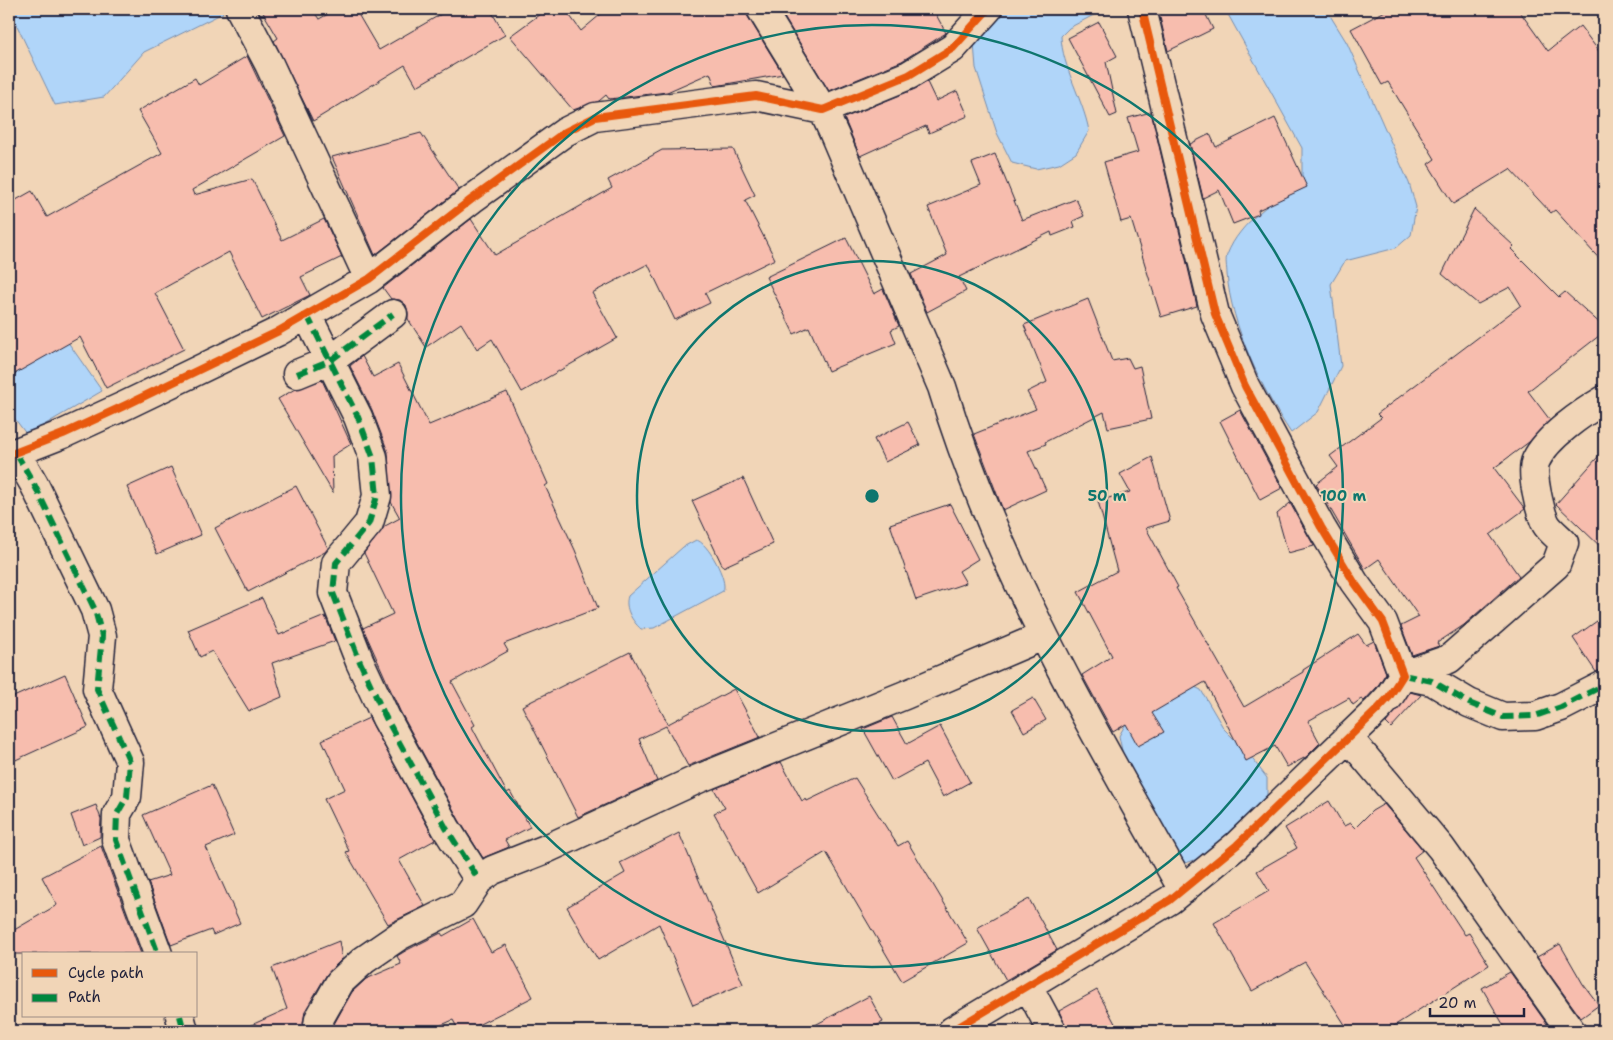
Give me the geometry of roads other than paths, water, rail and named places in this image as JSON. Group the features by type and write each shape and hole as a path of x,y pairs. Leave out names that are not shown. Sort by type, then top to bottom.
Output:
{"street":[{"path":"240,9 269,64 369,278"},
{"path":"761,9 823,110 942,387 988,518 1043,636 1183,890"},
{"path":"157,952 116,840 117,814 127,797 130,762 98,689 102,636 95,610 43,501 13,454 72,430 206,368 307,315 369,278 472,199 557,138 595,117 756,96 823,110 909,75 953,48 988,9"},
{"path":"1142,9 1215,314 1245,386 1321,527 1354,582 1384,622 1403,675"},
{"path":"297,374 331,360 393,314"},
{"path":"307,315 358,417 373,457 376,496 369,523 336,563 333,593 360,662 386,718 446,828 479,880"},
{"path":"952,1031 1140,920 1183,890 1237,845 1389,697 1403,675 1449,659 1556,565 1564,543 1546,524 1536,490 1535,463 1542,449 1583,412 1604,400"},
{"path":"317,1031 319,1020 340,982 364,960 399,936 463,904 479,880 493,870 546,849 698,779 906,695 1043,636"},
{"path":"1403,675 1432,681 1469,703 1503,717 1535,716 1561,707 1604,686"},
{"path":"1348,737 1441,848 1571,1031"},
{"path":"1028,986 1052,1031"},
{"path":"181,1018 184,1031"}],"water":[{"path":"9,9 221,9 223,13 144,52 104,97 55,105"},
{"path":"989,9 1105,9 1069,28 1061,36 1065,59 1089,131 1076,153 1059,164 1036,169 1012,163 997,133 976,68 973,31"},
{"path":"1225,9 1326,9 1347,43 1409,183 1416,207 1411,235 1396,248 1345,261 1331,284 1341,366 1318,412 1291,433 1269,397 1241,335 1230,294 1226,259 1233,243 1249,222 1302,180 1302,148"},
{"path":"56,325 102,391 27,435 9,411 9,349"},
{"path":"696,540 706,547 716,562 723,579 723,591 654,628 641,629 630,614 627,605 628,596 683,547"},
{"path":"1179,679 1201,690 1224,729 1247,752 1267,778 1267,795 1256,813 1209,855 1180,865 1125,765 1119,736 1129,718"}]}
